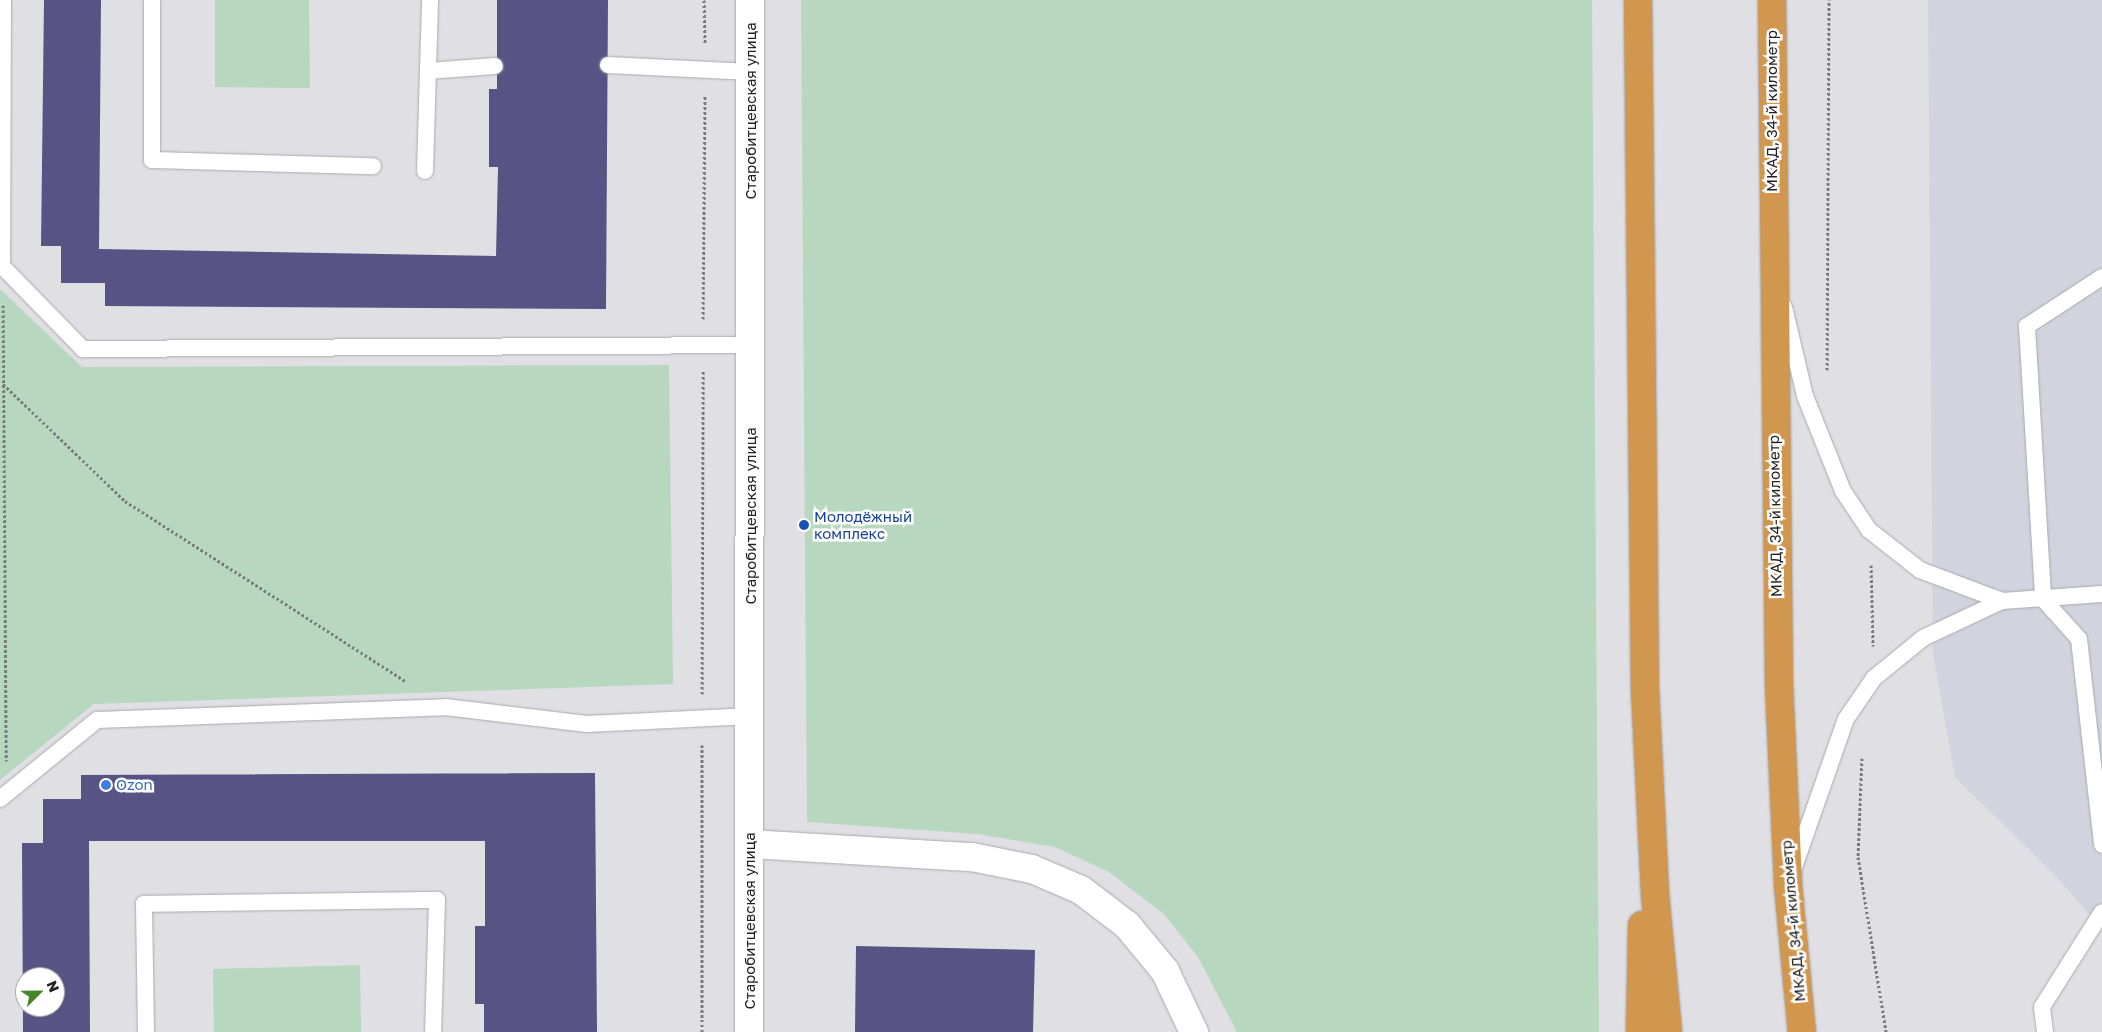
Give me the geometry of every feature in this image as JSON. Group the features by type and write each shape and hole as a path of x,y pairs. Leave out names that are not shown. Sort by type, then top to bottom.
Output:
{"highway":[{"path":"1638,0 1645,689 1640,1032"},
{"name":"МКАД, 34-й километр","path":"1772,0 1773,468 1788,885 1802,1032"},
{"path":"1645,689 1655,894 1668,1032"}],"street":[{"name":"Старобитцевская улица","path":"749,1032 751,716 750,0"},
{"path":"750,844 972,857 1032,869 1081,890 1127,925 1165,971 1194,1032"}],"lane":[{"path":"3,0 2,266 83,349 751,345"},
{"path":"152,0 152,160 373,166"},
{"path":"424,171 430,0"},
{"path":"608,65 705,72 751,72"},
{"path":"428,71 495,66"},
{"path":"1772,258 1805,396 1853,507 1869,530 1920,570 2002,600 2102,594"},
{"path":"2102,277 2027,326 2043,599 2079,638 2102,845"},
{"path":"1788,885 1846,719 1874,678 1923,638 2002,600"},
{"path":"3,796 98,720 445,707 587,724 751,716"},
{"path":"146,1032 144,904 437,900 433,1032"},
{"path":"2045,1032 2042,1007 2102,912"}],"path":[{"path":"702,1032 704,0"},
{"path":"2,266 3,796"},
{"path":"3,384 125,501 445,707"}],"shaded area":[{"path":"1928,0 2102,0 2102,929 2055,875 1955,777 1933,654"}],"green space":[{"path":"215,0 309,0 310,88 215,87"},
{"path":"801,0 1592,0 1599,1032 1237,1032 1198,957 1164,914 1109,872 1055,847 978,834 807,822"},
{"path":"0,289 82,367 669,365 673,684 94,704 0,780"},
{"path":"360,965 361,1032 214,1032 213,969"}],"building":[{"path":"44,0 101,0 99,249 496,256 498,167 489,167 489,89 497,89 497,0 608,0 606,309 105,306 105,283 61,283 61,246 41,246"},
{"path":"595,773 597,1032 484,1032 484,1004 475,1004 475,926 485,926 485,841 89,841 90,1032 23,1032 23,1017 65,1017 65,967 23,967 22,843 43,843 43,799 81,799 81,775"},
{"path":"856,946 1035,950 1033,1032 855,1032"}],"place":[{"name":"Молодёжный комплекс","path":"804,525"},
{"name":"Ozon","path":"106,785"}]}
